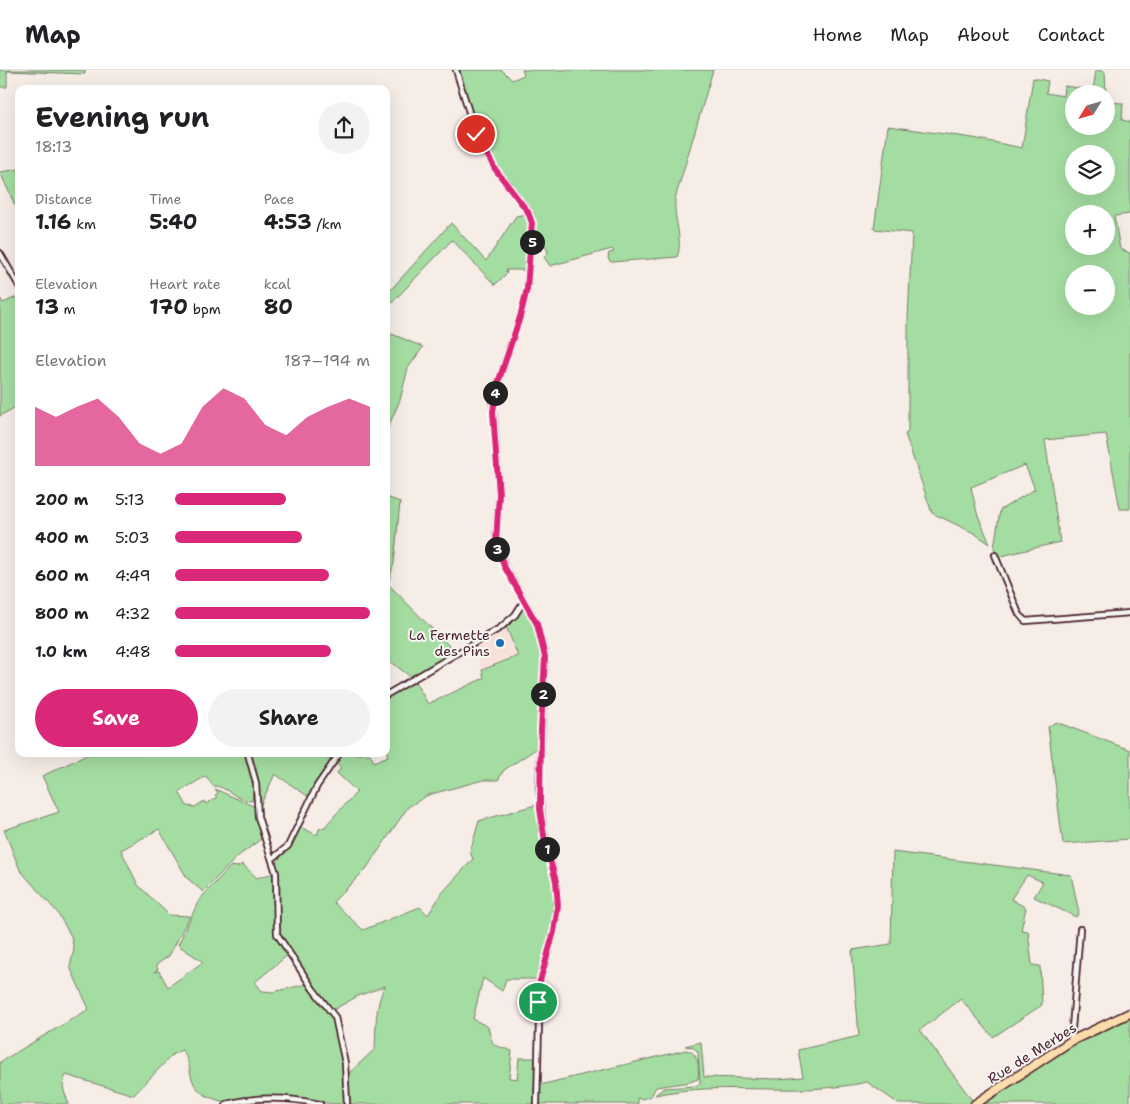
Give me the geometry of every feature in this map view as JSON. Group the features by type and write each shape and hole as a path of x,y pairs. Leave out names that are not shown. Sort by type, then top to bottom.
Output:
{"main road":[{"name":"Rue de Merbes","path":"975,1104 1071,1041 1130,1013"}],"street":[{"path":"456,70 476,134 495,169 528,212 532,223 527,289 520,317 497,386 493,412 499,494 496,542 504,566 537,624 544,650 540,809 558,893 554,932 540,981 537,1104"},
{"path":"0,253 15,279"},
{"path":"995,555 1019,614 1025,622 1130,613"},
{"path":"390,694 500,628 516,615 524,601"},
{"path":"249,757 256,783 258,817 277,880 277,934 313,989 335,1017 345,1063 347,1104"},
{"path":"272,859 288,846 317,786 337,757"},
{"path":"1071,1041 1080,929"},
{"path":"226,1104 259,1098 296,1099 320,1104"}],"shaded area":[{"path":"506,624 518,656 482,670 475,644"}],"green space":[{"path":"0,70 85,70 85,74 7,71 7,87 0,87"},
{"path":"457,70 502,70 512,80 524,75 522,70 713,70 675,199 675,214 679,237 677,257 611,262 608,259 609,253 614,252 612,249 550,266 544,257 548,253 546,246 533,244 534,214 501,176 484,146"},
{"path":"1096,70 1105,72 1106,85 1094,85"},
{"path":"1033,78 1048,81 1046,93 1063,96 1064,86 1065,135 1115,135 1115,102 1123,103 1122,120 1130,122 1130,214 1115,216 1115,205 1065,205 1065,255 1115,255 1115,222 1120,249 1130,253 1130,509 1120,509 1106,434 1045,440 1060,542 997,557 994,548 1000,510 1035,489 1025,465 971,487 977,513 990,544 974,533 932,513 905,434 908,432 908,320 912,233 874,229 888,126 973,138 1022,148"},
{"path":"15,170 15,205 0,172"},
{"path":"527,214 530,224 529,270 506,270 507,273 495,285 452,240 390,305 390,291 451,223 486,261 516,216"},
{"path":"0,298 3,303 15,298 15,407 0,416"},
{"path":"392,334 423,347 408,368 400,400 390,423 390,338"},
{"path":"390,498 400,502 394,563 390,577"},
{"path":"390,586 457,654 412,678 390,661"},
{"path":"525,608 534,620 540,636 543,655 544,674 539,747 504,770 498,780 483,780 428,795 408,807 366,869 333,902 363,930 420,907 428,915 442,893 473,859 470,852 479,821 539,804 556,891 556,913 547,951 538,979 506,979 502,991 483,978 473,1019 488,1027 491,1040 495,1045 512,1051 509,1078 517,1079 519,1058 535,1058 536,1104 349,1104 348,1074 375,1049 379,1000 385,986 358,996 333,1010 314,987 280,935 278,924 279,881 276,863 287,850 300,827 317,835 319,829 325,827 357,792 337,773 341,768 335,763 339,757 372,757 374,762 390,757 390,695 414,680 428,704 484,678 482,670 518,656 506,626"},
{"path":"1056,722 1130,750 1130,839 1063,844 1048,727"},
{"path":"83,757 246,757 254,783 252,801 241,799 218,786 213,786 206,776 179,792 187,806 195,807 204,801 206,804 217,797 215,795 218,793 215,789 255,807 261,839 237,857 203,892 187,878 159,829 121,850 138,885 169,915 190,916 169,956 156,965 158,969 154,972 159,971 168,987 203,962 178,945 199,900 231,866 238,867 242,864 257,878 274,873 274,924 281,943 289,954 255,982 262,991 273,992 307,984 331,1015 340,1045 345,1089 343,1104 266,1096 228,1102 214,1099 203,1093 194,1084 188,1061 182,1050 173,1054 134,1095 66,1075 63,1086 69,1104 0,1104 0,1062 89,1009 70,967 74,949 71,936 57,912 20,870 4,830 59,812 42,776"},
{"path":"251,757 323,757 333,761 309,797 275,774 259,808 258,778"},
{"path":"893,852 1071,875 1079,913 1076,917 1034,897 1043,882 1027,875 1011,899 1026,908 1021,930 1028,931 1032,965 1040,966 1042,1005 993,1037 961,999 920,1030 975,1104 899,1104 867,1082 813,1089 708,1089 655,1095 664,1088 697,1086 700,1083 698,1052 693,1047 685,1046 701,1042 704,1077 778,1079 803,1077 798,1050 859,1036 852,950 891,944"},
{"path":"1130,1013 1130,1104 975,1104 1045,1057"},
{"path":"686,1050 696,1057 698,1079 656,1087 651,1096 642,1099 637,1098 638,1104 539,1104 537,1084 544,1084"}],"place":[{"name":"La Fermette des Pins","path":"500,643"}],"route":[{"path":"476,134 495,169 525,206 532,223 530,275 520,317 494,396 493,412 499,494 496,542 504,566 537,624 542,637 545,657 539,788 540,809 545,842 554,870 558,906 554,932 540,981 538,1002"}]}
